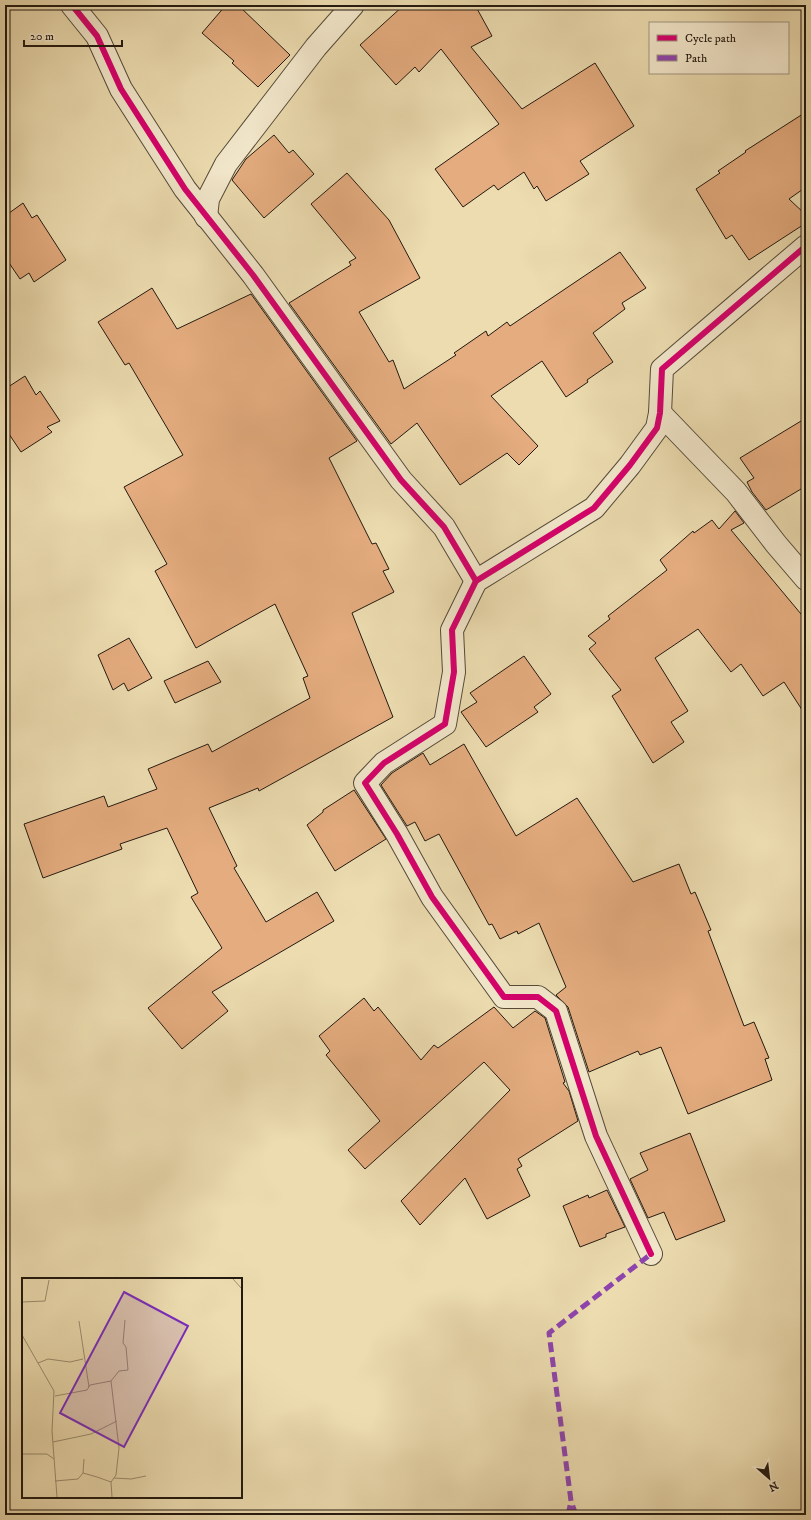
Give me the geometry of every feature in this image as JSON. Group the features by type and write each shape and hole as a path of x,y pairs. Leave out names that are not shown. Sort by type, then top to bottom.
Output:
{"street":[{"path":"72,5 96,36 121,89 185,189 253,275 401,480 444,527 476,581"},
{"path":"206,217 208,199 226,164 316,47 353,5"},
{"path":"651,1254 596,1136 556,1011 538,997 504,997 432,897 397,834 365,783 384,763 445,724 454,672 452,630 476,581 594,508 630,465 657,428 660,413 662,369 806,246"},
{"path":"660,413 736,492 776,544 806,579"}],"building":[{"path":"226,5 238,5 290,55 258,87 232,63 234,61 202,33"},
{"path":"404,5 475,5 492,36 471,47 522,109 595,63 634,126 580,161 589,174 546,201 537,186 534,189 524,172 498,190 494,185 463,207 435,169 499,124 441,49 419,72 415,67 396,85 360,45"},
{"path":"806,112 806,187 789,199 806,215 806,223 749,260 732,235 726,239 696,189 720,173 718,171 746,152 745,151"},
{"path":"274,135 289,153 293,150 314,174 264,218 232,180 246,159"},
{"path":"347,173 389,220 420,278 359,312 389,362 393,360 404,389 456,355 454,353 486,331 488,336 507,322 510,326 620,252 646,288 622,303 625,309 593,333 613,362 587,380 588,382 566,397 542,361 491,396 538,446 519,465 507,453 460,485 417,423 391,444 289,303 351,265 349,262 356,258 311,204"},
{"path":"23,203 32,218 37,215 66,260 34,282 29,273 20,279 5,257 5,216"},
{"path":"152,288 177,329 251,294 357,441 329,458 372,544 376,543 389,569 383,571 394,592 352,613 393,717 259,791 258,788 209,808 237,866 234,868 266,922 317,892 334,921 212,992 228,1011 182,1049 148,1008 222,948 191,897 198,893 167,828 120,844 122,849 43,878 24,824 104,796 108,807 157,789 148,769 208,744 212,752 310,698 303,678 308,676 275,604 196,648 155,571 167,564 124,487 183,455 129,363 125,365 98,322"},
{"path":"25,376 36,395 40,391 60,421 47,427 52,432 21,452 5,428 5,389"},
{"path":"806,418 806,486 766,510 752,492 747,482 754,478 740,458"},
{"path":"735,511 744,523 731,530 806,620 806,716 784,682 763,696 741,664 731,672 698,629 655,658 688,711 671,722 684,742 653,763 612,696 621,690 589,649 596,643 588,636 610,619 608,616 667,570 660,560 693,531 694,533 712,520 719,529"},
{"path":"129,638 152,678 128,691 124,683 113,690 98,655"},
{"path":"524,656 551,694 534,707 538,712 486,747 461,712 477,702 470,693"},
{"path":"208,661 221,682 175,703 164,681"},
{"path":"464,744 516,836 577,798 633,882 679,864 691,894 695,892 711,930 708,931 744,1026 754,1022 769,1058 765,1059 772,1080 688,1114 661,1047 640,1055 638,1051 589,1072 568,1007 556,995 566,987 539,923 518,934 517,931 500,939 492,924 489,925 439,834 425,841 415,822 407,826 381,785 392,773 423,753 430,765"},
{"path":"354,790 386,839 335,871 307,825 323,812 323,810"},
{"path":"364,998 374,1011 378,1007 421,1060 434,1045 438,1048 494,1007 513,1028 535,1011 545,1018 565,1082 563,1083 569,1091 578,1121 518,1159 522,1166 517,1169 530,1196 487,1219 465,1178 420,1225 401,1201 510,1090 484,1062 365,1169 348,1150 380,1121 326,1055 330,1051 319,1036"},
{"path":"690,1133 725,1221 676,1240 664,1212 648,1218 630,1179 648,1170 640,1153"},
{"path":"607,1190 625,1227 606,1234 606,1237 580,1247 563,1206 588,1195 589,1198"}],"marked path":[{"path":"576,1515 571,1501 549,1333 651,1254"},
{"path":"568,1515 571,1501"}],"cycle path":[{"path":"72,5 97,36 121,89 185,189 253,275 401,480 444,527 476,581"},
{"path":"651,1254 596,1136 556,1011 538,997 504,997 432,897 397,834 365,783 384,763 445,724 454,672 452,630 476,581 594,508 630,465 657,428 660,413 662,369 806,246"}]}
